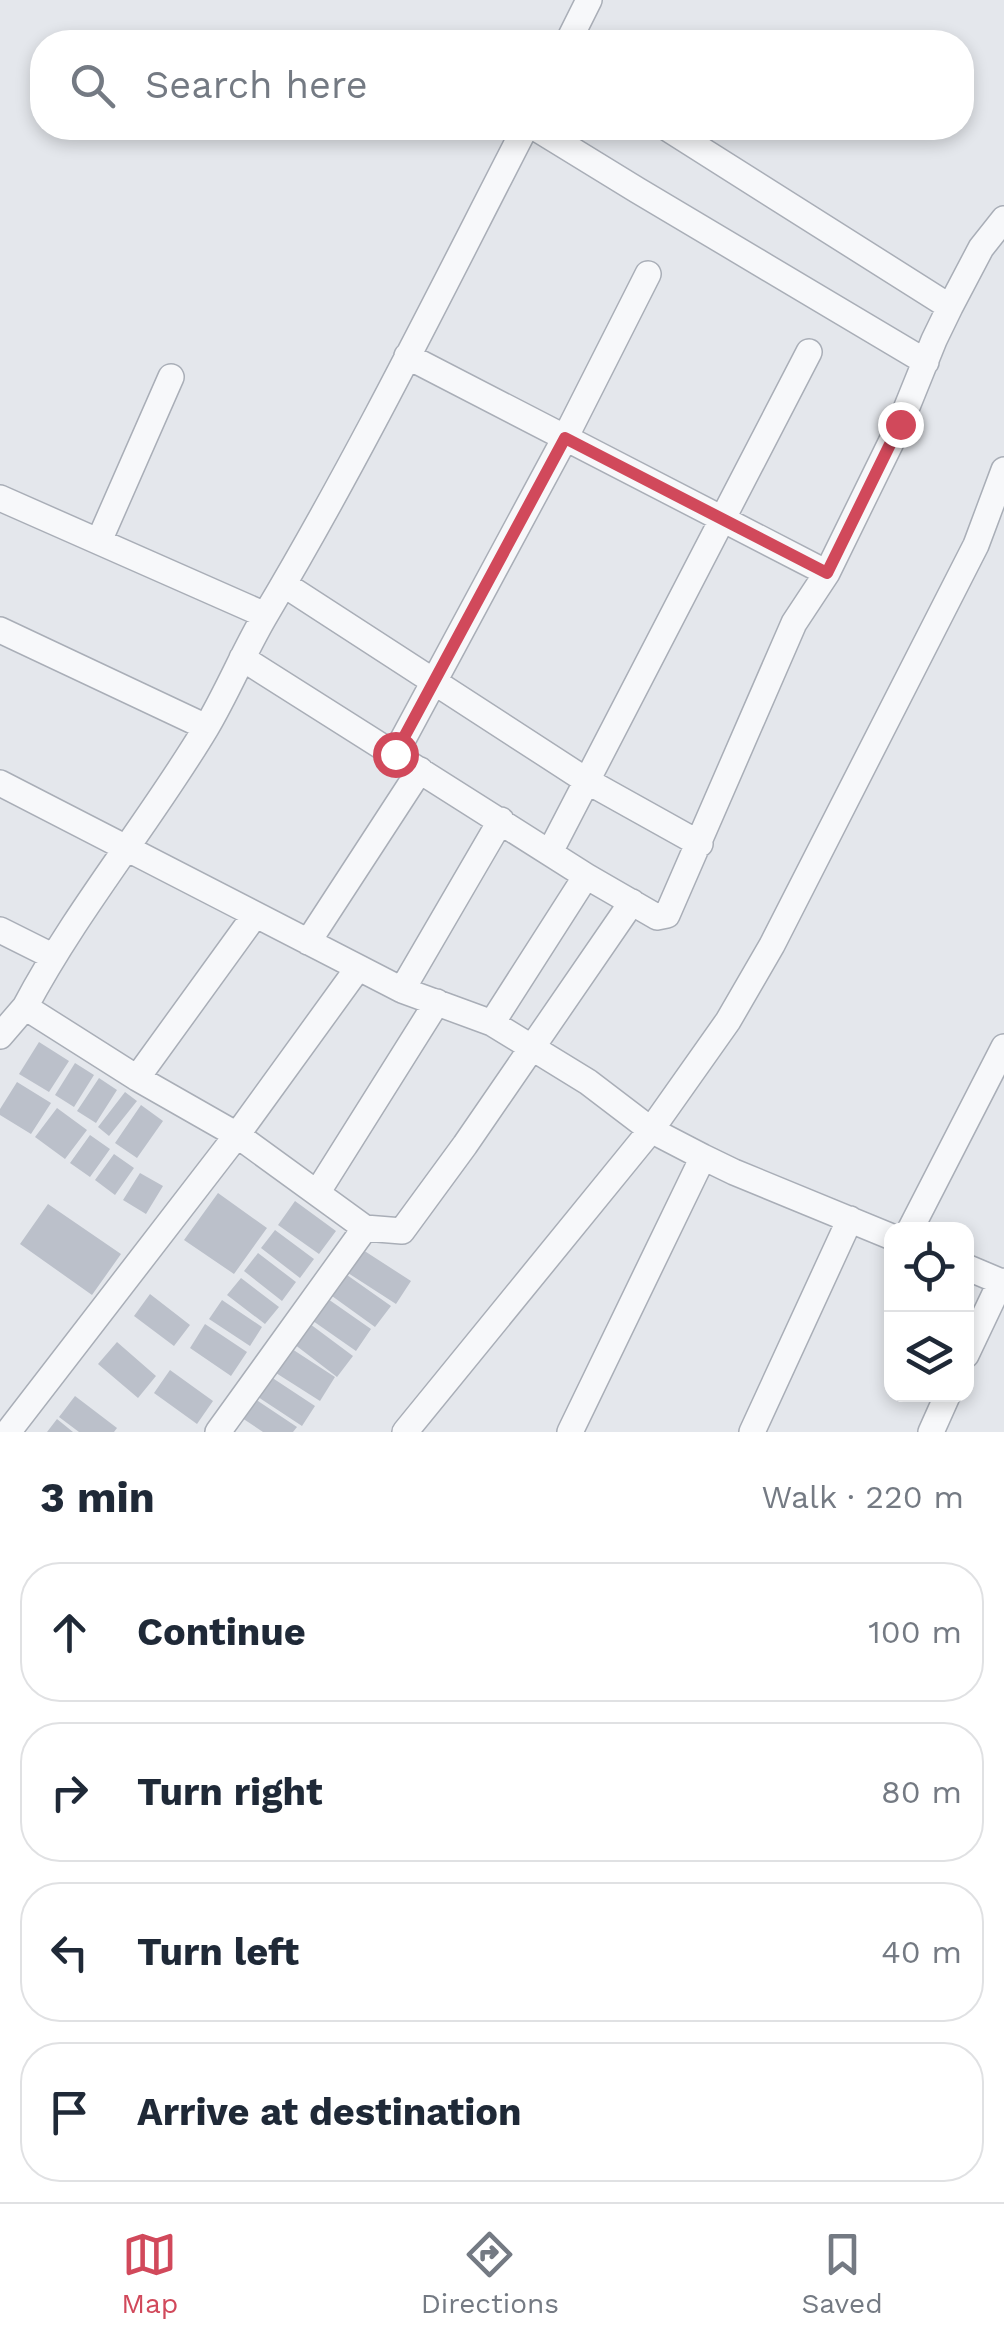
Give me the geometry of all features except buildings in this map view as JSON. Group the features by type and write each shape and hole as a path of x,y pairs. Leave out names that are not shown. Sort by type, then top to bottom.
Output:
{"street":[{"path":"574,30 589,0"},
{"path":"0,1036 25,1006 52,956 128,848 206,726 352,463 519,140"},
{"path":"556,140 926,362"},
{"path":"686,140 950,307"},
{"path":"242,658 586,876 657,916 667,914 794,624 827,573 900,424 950,307 981,248 1004,219"},
{"path":"395,754 565,438 648,274"},
{"path":"550,852 809,352"},
{"path":"408,356 827,573"},
{"path":"99,541 171,377"},
{"path":"405,1432 651,1130 728,1020 772,944 976,545 1004,470"},
{"path":"0,498 265,615"},
{"path":"285,585 588,781 700,844"},
{"path":"0,630 206,726"},
{"path":"308,942 420,770"},
{"path":"0,783 402,990 492,1023 577,1076 651,1130 734,1172 884,1233"},
{"path":"402,990 501,820"},
{"path":"492,1023 586,876"},
{"path":"25,1006 137,1078 237,1135 365,1228 402,1231 632,902"},
{"path":"137,1078 255,915"},
{"path":"0,930 52,956"},
{"path":"8,1432 237,1135 358,968"},
{"path":"317,1193 436,1002"},
{"path":"915,1222 992,1097 1004,1047"},
{"path":"570,1432 703,1156"},
{"path":"752,1432 850,1220"},
{"path":"218,1432 365,1228"},
{"path":"974,1270 1002,1282 974,1339"},
{"path":"931,1432 944,1402"}],"route":[{"path":"395,754 565,438 827,573 900,424"}]}
